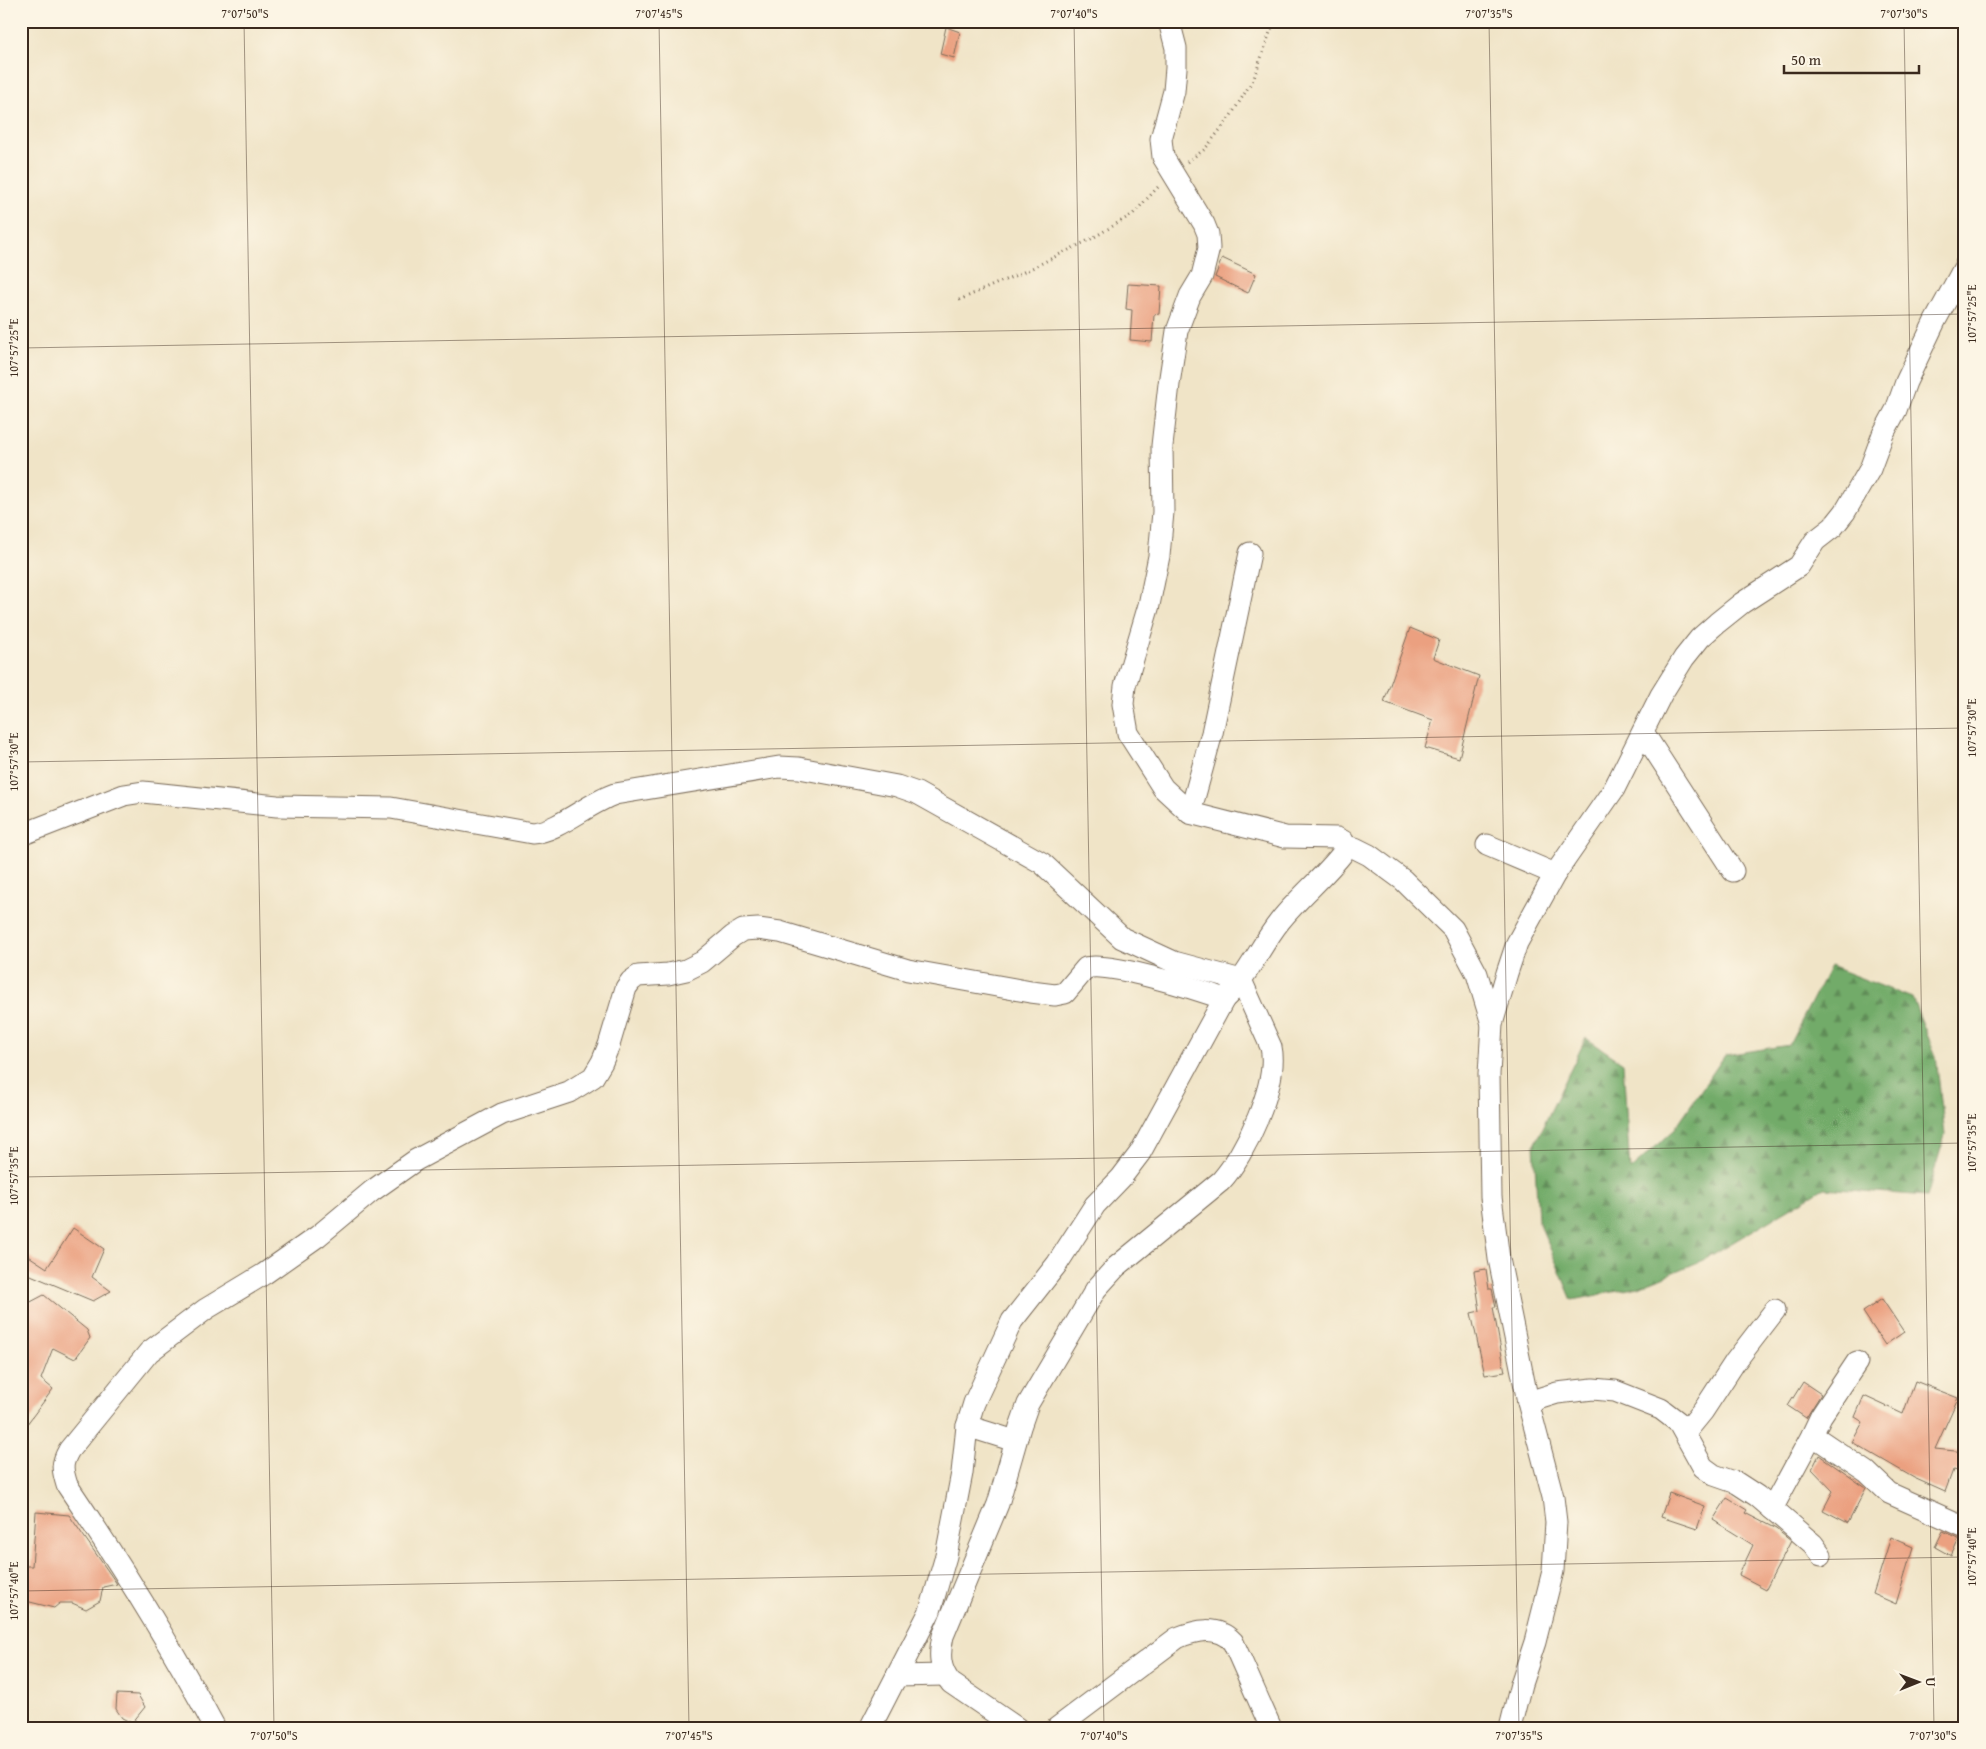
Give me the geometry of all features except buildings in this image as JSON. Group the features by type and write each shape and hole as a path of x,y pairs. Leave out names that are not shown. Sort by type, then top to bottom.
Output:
{"street":[{"path":"870,1728 930,1611 943,1570 962,1473 967,1426 974,1403 1012,1321 1057,1264 1095,1206 1121,1178 1140,1153 1224,998 1241,980 1252,960 1279,922 1303,893 1333,865 1342,854 1344,846 1343,841 1337,838 1284,837 1190,813 1163,788 1128,733 1123,704 1125,686 1131,660 1149,605 1159,556 1163,512 1162,446 1177,331 1190,296 1202,276 1208,248 1208,234 1204,224 1163,157 1161,139 1174,91 1176,68 1176,48 1169,21"},
{"path":"1510,1728 1521,1684 1542,1617 1553,1571 1556,1540 1553,1497 1528,1402 1499,1259 1491,1197 1489,1074 1492,1024 1517,943 1555,874 1614,789 1661,695 1684,658 1700,638 1742,604 1799,566 1815,541 1833,527 1845,512 1870,469 1906,382 1935,321 1965,266"},
{"path":"1190,813 1212,733 1250,553"},
{"path":"1643,732 1733,871"},
{"path":"21,835 124,795 143,792 277,806 391,808 532,833 547,830 615,794 779,767 800,768 897,786 917,793 1042,863 1122,938 1174,962 1241,980"},
{"path":"1487,845 1555,874"},
{"path":"1344,846 1356,848 1369,855 1403,880 1453,929 1477,974 1492,1024"},
{"path":"216,1728 178,1657 120,1564 67,1485 62,1462 149,1352 206,1309 264,1274 318,1236 372,1191 416,1160 502,1114 569,1092 593,1077 609,1045 626,988 630,981 638,976 668,974 686,970 702,962 743,930 758,929 780,932 908,970 1031,992 1055,995 1065,993 1086,968 1099,966 1166,980 1224,998"},
{"path":"1014,1727 951,1683 944,1675 940,1656 943,1636 998,1504 1028,1404 1104,1279 1116,1267 1221,1182 1230,1170 1258,1119 1264,1104 1272,1070 1272,1055 1241,980"},
{"path":"1685,1433 1703,1411 1735,1362 1774,1310"},
{"path":"1772,1509 1821,1416 1857,1362"},
{"path":"1528,1402 1557,1393 1593,1390 1615,1391 1661,1409 1678,1422 1703,1467 1714,1475 1737,1483 1772,1509 1813,1544 1821,1555"},
{"path":"967,1426 1016,1441"},
{"path":"1812,1435 1867,1472 1890,1493 1965,1527"},
{"path":"1056,1728 1177,1638 1196,1631 1208,1630 1226,1634 1233,1642 1271,1728"},
{"path":"896,1676 944,1675"}],"path":[{"path":"959,300 1028,270 1091,239 1133,214 1173,173 1205,149 1230,116 1254,78 1274,21"}],"green space":[{"path":"1830,966 1912,998 1936,1056 1945,1135 1927,1196 1824,1188 1703,1260 1639,1287 1572,1300 1538,1220 1534,1145 1586,1038 1623,1063 1630,1170 1673,1131 1725,1055 1789,1045"}]}
